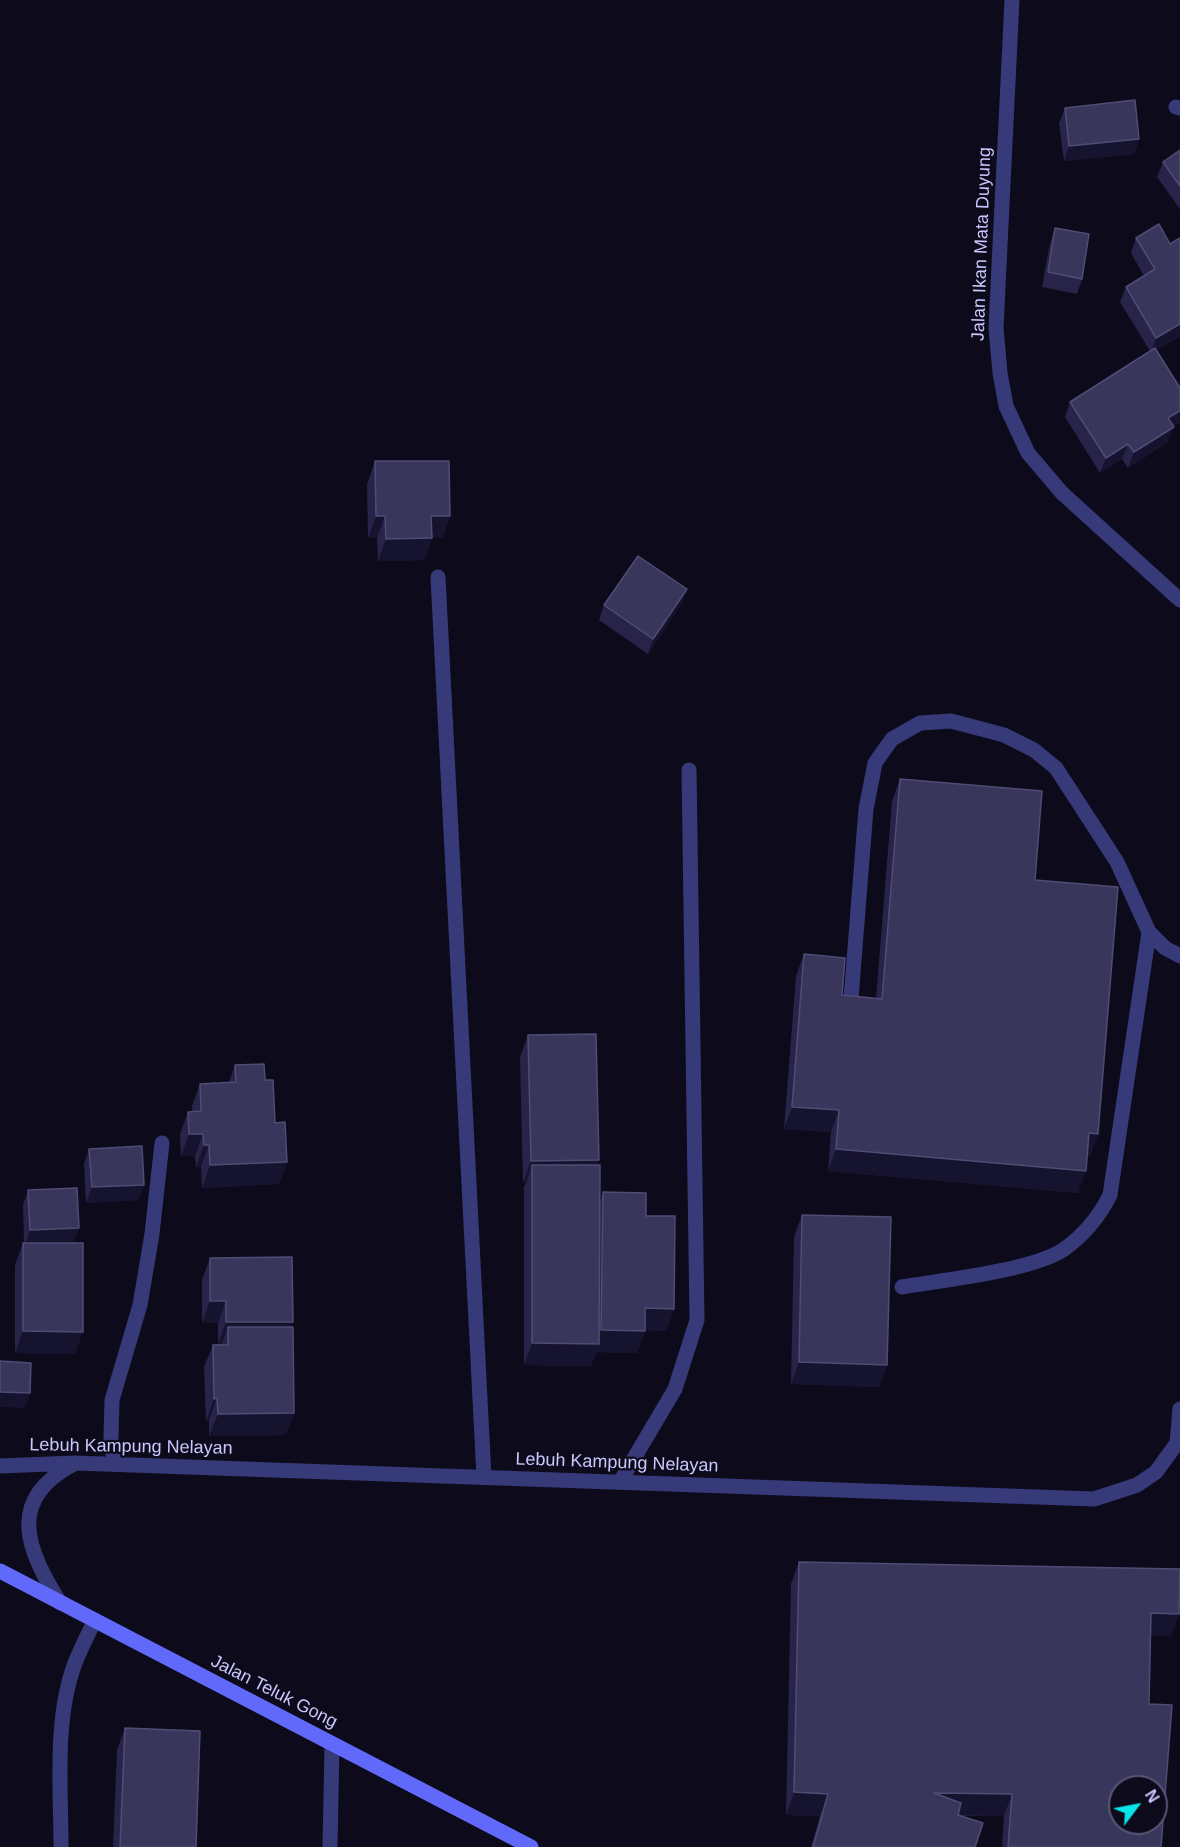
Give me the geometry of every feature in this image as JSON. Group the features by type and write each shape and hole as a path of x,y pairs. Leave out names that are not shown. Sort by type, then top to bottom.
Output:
{"street":[{"name":"Jalan Ikan Mata Duyung","path":"1012,0 996,328 999,373 1006,406 1015,430 1042,472 1180,600"},
{"path":"438,577 484,1478"},
{"path":"850,1011 866,809 875,763 892,740 920,723 951,721 1004,735 1034,750 1056,768 1117,862 1149,932 1164,948 1180,956"},
{"path":"620,1482 675,1389 697,1320 689,770"},
{"path":"902,1287 1032,1264 1062,1251 1101,1213 1110,1195 1149,932"},
{"path":"114,1464 111,1438 112,1400 140,1305 152,1234 162,1143"},
{"name":"Lebuh Kampung Nelayan","path":"0,1466 114,1464 1094,1499 1137,1485 1156,1472 1177,1443 1180,1409"},
{"path":"60,1603 37,1564 31,1548 27,1531 28,1516 42,1488 59,1472 75,1463"},
{"name":"Jalan Teluk Gong","path":"0,1571 531,1847"},
{"path":"61,1847 61,1766 65,1706 75,1663 95,1620"},
{"path":"330,1847 332,1744"}],"building":[{"path":"1135,100 1139,139 1069,146 1065,108"},
{"path":"1180,150 1180,186 1163,162"},
{"path":"1159,224 1170,244 1180,238 1180,324 1156,338 1126,287 1155,269 1136,238"},
{"path":"1055,228 1089,234 1082,279 1048,272"},
{"path":"1155,348 1180,388 1180,411 1168,418 1174,427 1134,452 1128,444 1106,458 1070,402"},
{"path":"375,461 449,461 450,516 431,516 432,538 386,539 385,516 376,516"},
{"path":"638,556 687,589 653,639 604,605"},
{"path":"900,779 1042,791 1035,880 1118,887 1098,1134 1089,1133 1086,1171 836,1149 839,1110 792,1107 804,954 845,958 842,995 882,999"},
{"path":"596,1034 599,1160 531,1161 528,1035"},
{"path":"264,1064 265,1080 273,1080 275,1123 285,1122 287,1162 210,1165 209,1145 204,1145 203,1134 189,1134 188,1112 201,1111 200,1084 236,1082 235,1065"},
{"path":"142,1146 144,1185 92,1187 89,1149"},
{"path":"532,1165 600,1165 599,1344 532,1343"},
{"path":"77,1188 79,1228 30,1230 28,1190"},
{"path":"603,1192 646,1193 646,1216 675,1216 674,1309 645,1308 645,1331 601,1330"},
{"path":"802,1215 891,1217 887,1365 799,1362"},
{"path":"23,1243 83,1243 83,1332 23,1331"},
{"path":"292,1257 293,1322 226,1322 226,1301 210,1301 210,1258"},
{"path":"228,1327 293,1327 294,1413 218,1414 217,1398 214,1399 213,1345 228,1345"},
{"path":"0,1361 31,1363 30,1393 0,1392"},
{"path":"799,1562 1180,1569 1179,1614 1151,1613 1149,1704 1172,1705 1167,1775 1108,1775 1108,1835 1162,1835 1161,1847 1008,1847 1012,1794 934,1793 961,1803 958,1815 983,1823 975,1847 813,1847 828,1794 794,1792"},
{"path":"125,1728 200,1731 196,1847 120,1847"}]}
